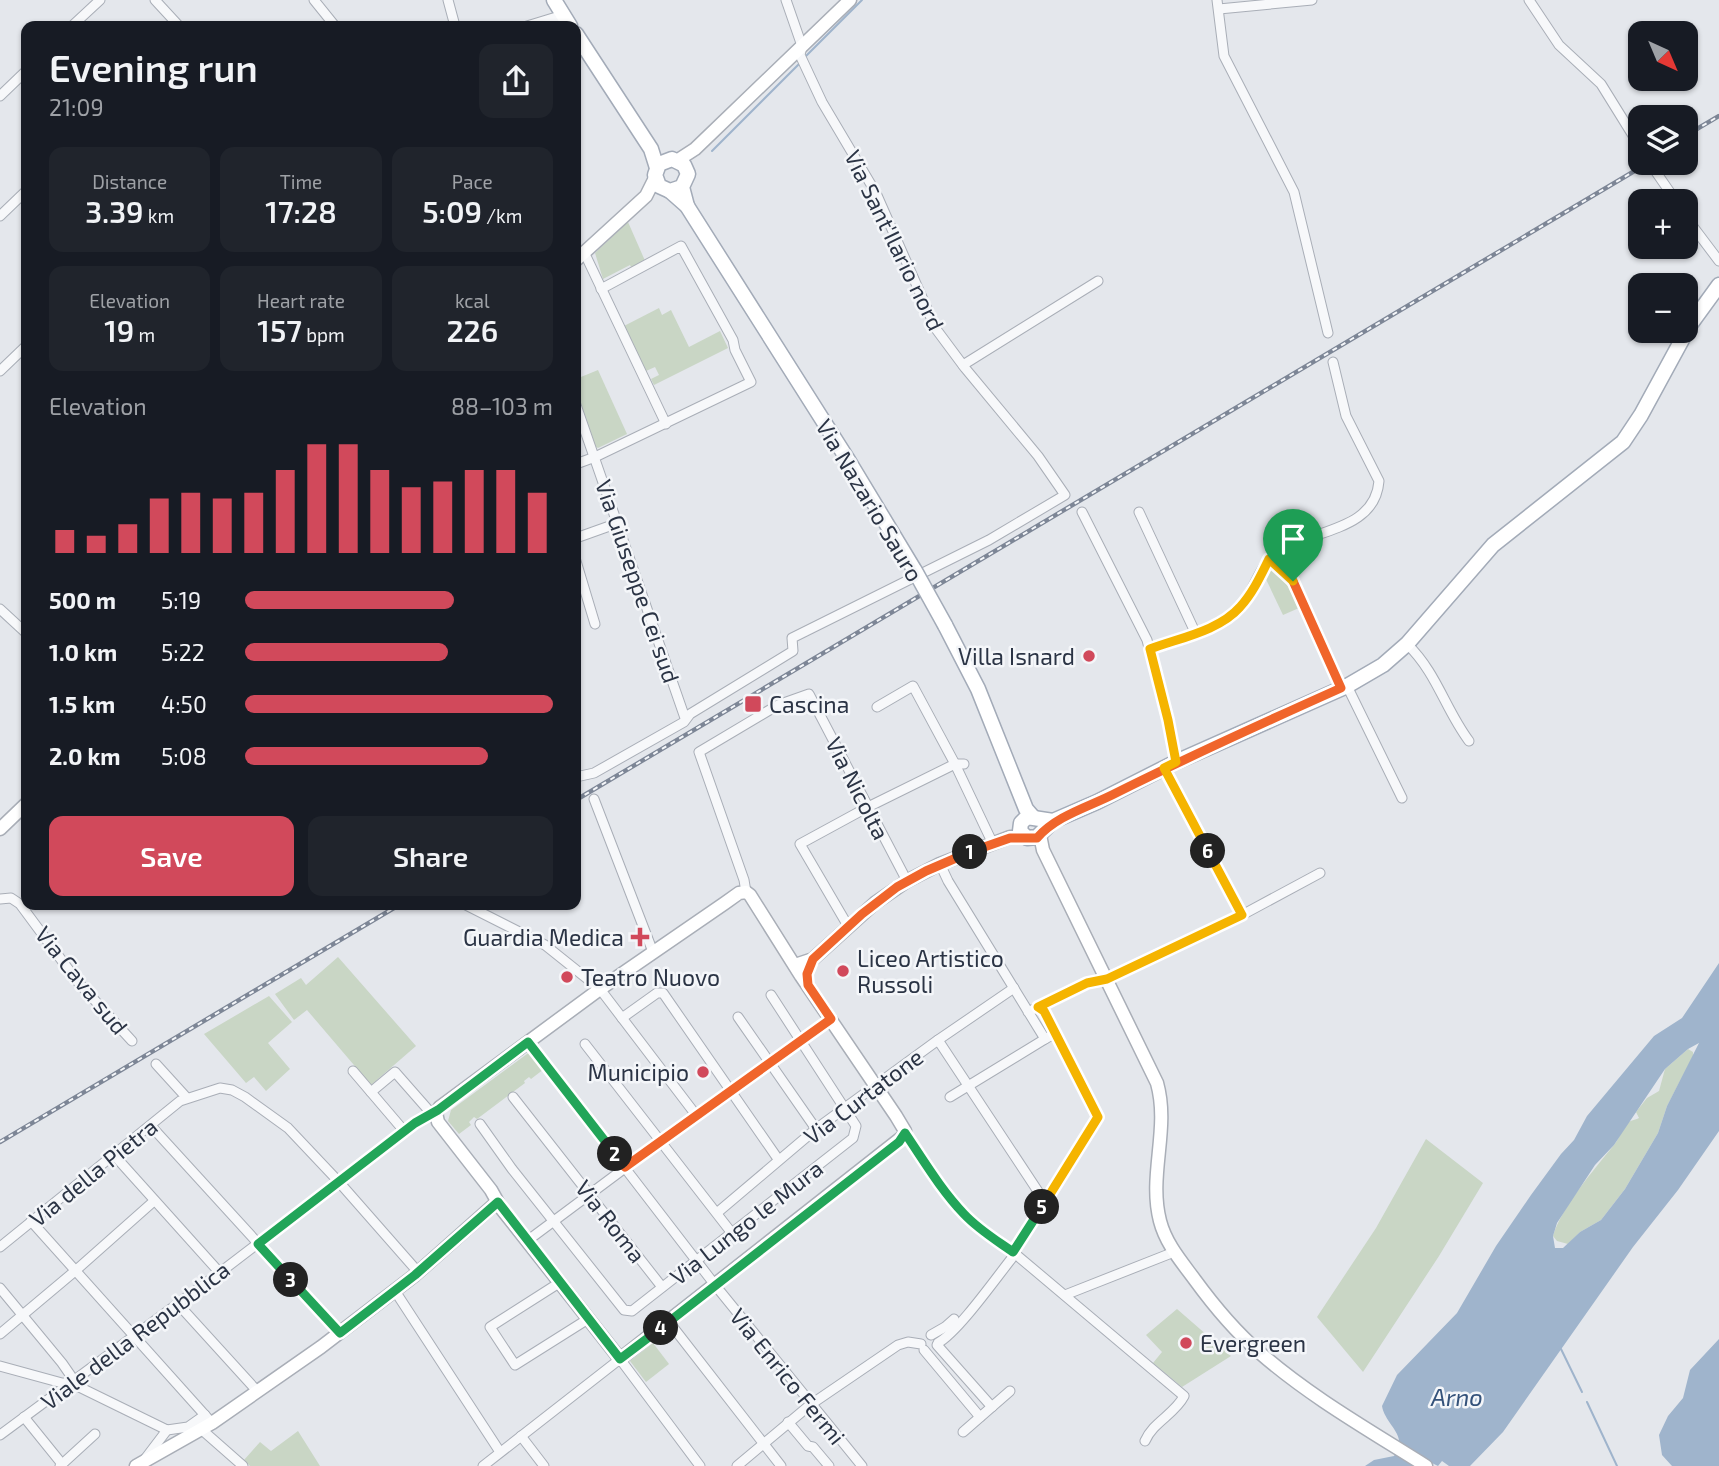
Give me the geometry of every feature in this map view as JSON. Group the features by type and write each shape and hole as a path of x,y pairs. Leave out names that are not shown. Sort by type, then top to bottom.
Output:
{"main road":[{"path":"554,0 567,21"},
{"path":"581,255 801,51 850,0"},
{"name":"Via Nazario Sauro","path":"581,42 670,175 861,481 915,571 978,689 1031,827 1149,1065 1158,1089 1162,1118 1156,1196 1160,1221 1169,1244 1211,1301 1245,1339 1286,1374 1426,1466"},
{"path":"795,965 813,959 848,926 907,881 940,864 993,844 1344,687 1375,670 1407,644 1493,545 1620,445 1641,415 1690,325 1719,285"},
{"path":"0,829 21,809"},
{"path":"746,892 905,1133 899,1142 620,1359 527,1241 438,1122 434,1112 600,989 732,898 746,892"},
{"path":"808,985 807,974 813,959"},
{"path":"139,1464 258,1392 340,1333 418,1272 498,1202"}],"street":[{"path":"77,21 100,0"},
{"path":"155,0 174,21"},
{"path":"162,8 170,0"},
{"path":"314,0 331,21"},
{"path":"448,0 454,21"},
{"name":"Via Sant'Ilario nord","path":"685,718 793,651 792,638 989,540 1065,495 1038,456 936,329 876,193 822,102 805,66 786,0"},
{"path":"1312,0 1218,4 1224,56 1294,192 1328,333"},
{"path":"1529,0 1559,45 1601,84 1628,128"},
{"path":"0,96 21,76"},
{"path":"0,216 21,196"},
{"path":"1698,233 1719,261"},
{"path":"581,462 751,382 735,350 733,340 681,246 601,289"},
{"path":"581,258 601,289 666,424"},
{"path":"963,365 1098,281"},
{"path":"0,371 21,351"},
{"path":"1150,649 1224,621 1238,610 1250,594 1269,559 1293,545 1351,521 1367,508 1378,488 1377,476 1346,416 1333,362"},
{"name":"Via Giuseppe Cei sud","path":"581,419 685,718"},
{"path":"1139,512 1195,632"},
{"path":"1082,513 1150,649 1168,720 1170,765 1242,915"},
{"path":"581,536 618,523"},
{"path":"1269,559 1291,578 1296,586 1344,687 1402,798"},
{"path":"581,578 595,624"},
{"path":"0,609 21,628"},
{"path":"1407,644 1424,661 1469,741"},
{"path":"877,707 913,686 960,764 993,844"},
{"name":"Via Nicolta","path":"746,892 699,752 778,705 809,694 907,881"},
{"path":"581,775 594,772 684,722 685,718"},
{"path":"848,926 800,844 868,807 960,764"},
{"path":"594,799 653,952"},
{"path":"940,864 1045,1039"},
{"path":"1028,1012 1087,983 1107,979 1242,915 1320,873"},
{"name":"Via Cava sud","path":"0,899 11,898 21,905"},
{"name":"Via Cava sud","path":"24,910 77,981 132,1041"},
{"path":"476,910 545,945 600,989 696,1115"},
{"name":"Via Curtatone","path":"718,1212 816,1129 1014,988"},
{"path":"622,1018 662,992 778,1159"},
{"name":"Via Lungo le Mura","path":"480,1124 624,1310 632,1311 853,1138 856,1126 771,995"},
{"path":"737,1466 810,1405 898,1345 908,1342 933,1351 935,1341 1007,1255 1013,1252 1098,1117 1044,1011 1038,1007"},
{"path":"738,1017 816,1129"},
{"path":"527,1241 661,1140 831,1019"},
{"path":"950,1097 1056,1033"},
{"path":"938,1040 1045,1202"},
{"name":"Via Enrico Fermi","path":"528,1042 697,1259 715,1286 862,1466"},
{"path":"585,1044 731,1232"},
{"path":"156,1063 186,1097 218,1088 236,1091 288,1128 418,1272"},
{"path":"352,1072 405,1132"},
{"path":"371,1092 394,1072 434,1112"},
{"name":"Via della Pietra","path":"0,1247 186,1097"},
{"name":"Via Roma","path":"513,1097 663,1287"},
{"name":"Viale della Repubblica","path":"0,1435 434,1112"},
{"path":"151,1126 340,1333"},
{"path":"905,1133 965,1215 1184,1396 1179,1405 1149,1432 1145,1441"},
{"path":"114,1155 220,1273"},
{"path":"0,1334 154,1201"},
{"path":"31,1221 135,1336 243,1466"},
{"path":"1065,1296 1169,1254"},
{"path":"559,1283 490,1327 515,1364 588,1319"},
{"path":"0,1288 71,1376 71,1382"},
{"path":"395,1291 500,1452"},
{"path":"178,1304 258,1392"},
{"path":"669,1322 781,1466"},
{"path":"981,1416 923,1347 924,1338 935,1341 992,1407"},
{"path":"483,1466 620,1359 701,1466"},
{"path":"0,1366 71,1382 167,1430 206,1422"},
{"path":"963,1432 1010,1391"},
{"path":"24,1418 61,1465 95,1434"},
{"path":"788,1422 829,1466"},
{"path":"139,1464 167,1430"},
{"path":"521,1436 544,1466"}],"green space":[{"path":"628,222 646,263 632,269 630,265 603,279 595,253"},
{"path":"659,308 662,315 671,310 689,347 720,331 728,348 654,385 651,379 659,375 655,367 646,371 624,326"},
{"path":"598,370 627,434 596,447 581,406 581,377"},
{"path":"1270,568 1287,583 1299,608 1283,615 1264,575"},
{"path":"338,957 416,1046 371,1085 307,1010 294,1020 275,994 301,978 306,985"},
{"path":"269,996 292,1022 268,1043 290,1069 266,1091 254,1077 246,1083 204,1034"},
{"path":"1688,1049 1693,1052 1693,1056 1667,1106 1658,1133 1625,1189 1601,1220 1580,1232 1568,1244 1557,1241 1553,1236 1571,1201 1627,1124 1639,1118 1636,1112 1647,1098 1659,1091 1665,1069"},
{"path":"531,1051 544,1069 531,1079 529,1077 525,1083 477,1119 474,1117 469,1122 471,1125 459,1134 448,1121 451,1110"},
{"path":"1426,1139 1483,1183 1363,1372 1317,1317 1376,1228"},
{"name":"Evergreen","path":"1177,1309 1231,1356 1182,1387 1153,1363 1162,1352 1146,1335"},
{"path":"653,1343 669,1364 646,1382 630,1361"},
{"path":"298,1431 320,1466 250,1466 244,1460 260,1442 271,1451"}],"water":[{"name":"Arno","path":"1719,963 1719,1131 1678,1190 1633,1247 1503,1432 1470,1466 1449,1466 1442,1461 1438,1466 1432,1463 1428,1466 1365,1466 1374,1460 1394,1456 1398,1449 1398,1436 1382,1406 1397,1375 1457,1313 1496,1246 1561,1154 1574,1140 1587,1116 1654,1036 1682,1018","holes":["1699,1043 1667,1106 1658,1133 1625,1189 1601,1220 1580,1232 1563,1248 1555,1248 1553,1236 1557,1223 1595,1165 1614,1145 1665,1069"]},
{"path":"1719,1339 1719,1466 1672,1466 1662,1455 1659,1435 1668,1416 1683,1398 1690,1370"}],"waterway":[{"path":"806,56 862,0"},
{"path":"712,151 800,63"},
{"path":"1561,1349 1582,1392"},
{"path":"1587,1402 1617,1466"}],"railway":[{"path":"1698,128 1719,116"},
{"path":"581,797 1628,175"},
{"path":"0,1142 391,910"}],"place":[{"name":"Villa Isnard","path":"1089,656"},
{"name":"Cascina","path":"753,704"},
{"name":"Guardia Medica","path":"640,937"},
{"name":"Liceo Artistico Russoli","path":"843,971"},
{"name":"Teatro Nuovo","path":"567,977"},
{"name":"Municipio","path":"703,1072"},
{"name":"Evergreen","path":"1186,1343"}],"route":[{"path":"1293,581 1269,559 1250,594 1231,616 1217,624 1150,649 1176,762 1164,768 1242,915 1107,979 1087,983 1038,1007 1044,1011 1098,1117 1013,1252 981,1230 965,1215 905,1133 899,1142 620,1359 498,1202 415,1275 340,1333 258,1244 415,1123 438,1110 528,1042 625,1167 831,1019 808,985 807,974 813,959 862,914 897,887 940,864 1010,838 1037,838 1053,821 1176,762 1341,688 1293,581"}]}
